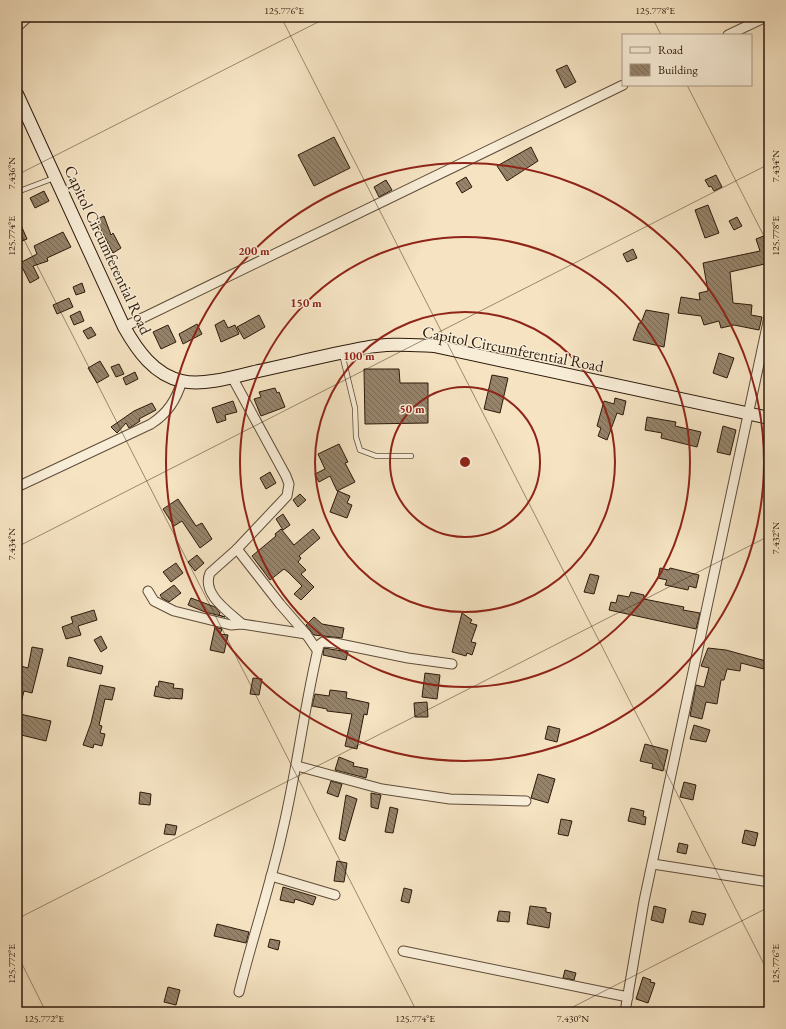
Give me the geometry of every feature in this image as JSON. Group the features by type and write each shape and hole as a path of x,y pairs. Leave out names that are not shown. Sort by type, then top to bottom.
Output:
{"main road":[{"name":"Capitol Circumferential Road","path":"17,94 124,327 134,344 147,361 164,373 182,381 202,382 232,377 366,347 399,345 434,346 769,418"}],"street":[{"path":"17,27 28,17"},
{"path":"730,34 766,17"},
{"path":"124,327 622,86"},
{"path":"625,1012 644,901 769,317"},
{"path":"232,377 286,476 289,490 287,496 237,549 210,573 207,586 212,595 242,624"},
{"path":"17,487 151,424 167,412 178,394 182,381"},
{"path":"237,549 280,604 306,634 317,650"},
{"path":"148,591 154,601 174,611 231,625 242,624 306,634"},
{"path":"239,992 271,876 296,766 312,672 319,644 326,642 408,658 452,664"},
{"path":"296,766 382,789 450,799 526,801"},
{"path":"653,864 769,882"},
{"path":"271,876 335,895"},
{"path":"403,951 628,997"}],"lane":[{"path":"17,192 55,177"},
{"path":"341,353 355,408 356,437 360,450 376,456 411,456"}],"building":[{"path":"567,65 576,82 565,88 556,70"},
{"path":"334,137 350,168 314,186 298,155"},
{"path":"531,147 538,161 507,181 497,166"},
{"path":"716,175 722,187 714,191 711,186 709,187 705,180"},
{"path":"466,177 472,187 462,193 456,183"},
{"path":"386,180 392,190 379,197 374,187"},
{"path":"44,191 49,201 35,208 30,198"},
{"path":"708,205 719,233 705,238 695,210"},
{"path":"17,216 27,239 17,243"},
{"path":"104,216 111,235 113,233 121,248 113,253 95,220"},
{"path":"737,217 742,226 734,230 729,221"},
{"path":"63,232 71,247 47,258 48,261 33,266 39,278 30,283 20,263 37,254 34,246"},
{"path":"769,234 769,263 730,272 733,303 752,305 751,315 762,317 759,330 734,325 721,328 719,321 704,325 701,316 678,313 681,297 700,300 699,293 708,291 703,263 760,251 756,239"},
{"path":"633,249 637,258 627,262 623,254"},
{"path":"82,283 85,292 76,295 73,287"},
{"path":"69,298 73,307 57,314 53,305"},
{"path":"646,310 669,314 664,347 633,340 639,323 641,323"},
{"path":"80,311 84,321 74,325 70,316"},
{"path":"259,315 265,327 244,339 237,327"},
{"path":"224,320 228,328 235,325 239,334 221,342 215,325"},
{"path":"197,324 202,334 183,344 179,334"},
{"path":"168,325 176,342 161,349 153,332"},
{"path":"91,327 96,335 88,339 83,331"},
{"path":"719,353 734,358 727,378 713,373"},
{"path":"100,361 109,376 97,383 88,368"},
{"path":"119,364 124,374 116,377 111,367"},
{"path":"364,369 399,369 400,383 428,383 428,423 365,424"},
{"path":"135,372 138,379 126,385 123,378"},
{"path":"492,375 508,378 500,413 484,409"},
{"path":"275,388 277,393 279,392 285,407 261,416 254,399 261,397 259,392"},
{"path":"615,398 626,401 623,415 617,413 607,440 598,436 601,428 597,426 604,401 614,404"},
{"path":"233,401 237,412 225,415 226,420 217,423 212,408"},
{"path":"152,403 156,410 139,419 140,421 131,427 129,428 126,423 117,433 111,427 134,411"},
{"path":"647,417 676,422 675,426 701,432 697,447 661,438 662,433 645,430"},
{"path":"723,426 736,430 730,455 717,452"},
{"path":"339,444 348,462 345,463 355,482 337,491 330,476 319,482 315,474 325,469 318,454"},
{"path":"270,472 276,483 266,489 260,478"},
{"path":"338,491 350,496 347,503 352,505 347,518 330,512"},
{"path":"300,494 306,500 298,507 293,500"},
{"path":"178,499 196,526 202,523 212,539 200,548 182,521 174,526 163,509"},
{"path":"283,514 290,525 283,530 276,519"},
{"path":"281,529 294,545 313,529 320,538 299,556 301,558 298,562 306,570 301,574 314,587 301,600 294,594 302,586 288,572 284,569 270,580 252,556 276,536 275,534"},
{"path":"197,555 204,563 195,571 188,562"},
{"path":"176,563 183,573 171,582 163,572"},
{"path":"660,568 669,570 670,568 699,575 696,588 689,586 688,590 665,585 667,580 658,578"},
{"path":"590,574 599,576 594,594 584,592"},
{"path":"174,585 181,593 169,602 160,595"},
{"path":"631,592 644,595 644,599 684,607 683,610 700,613 696,629 609,610 611,602 616,603 618,595 629,597"},
{"path":"191,598 215,607 220,613 219,615 225,617 205,612 188,605"},
{"path":"94,610 97,620 78,626 81,635 66,639 62,627 73,623 71,617"},
{"path":"462,613 472,620 470,623 477,625 471,642 476,643 472,655 467,653 466,656 452,652"},
{"path":"314,617 322,624 344,628 342,638 314,635 306,625"},
{"path":"215,627 222,629 220,634 228,635 224,653 210,650"},
{"path":"101,636 107,648 101,652 94,640"},
{"path":"32,647 43,649 32,693 24,691 20,707 17,707 17,665 28,668"},
{"path":"324,648 348,652 346,660 323,655"},
{"path":"708,648 726,650 766,661 764,669 741,663 740,671 727,669 724,680 721,680 717,704 706,702 702,719 690,716 696,685 704,687 709,668 701,666"},
{"path":"69,657 103,666 101,674 67,666"},
{"path":"425,673 440,675 437,699 422,697"},
{"path":"253,678 262,679 259,695 250,694"},
{"path":"159,681 174,684 173,688 183,689 182,699 170,699 154,696 156,686 158,687"},
{"path":"100,685 115,688 112,700 105,699 99,725 102,726 100,733 105,734 102,746 94,744 93,748 83,745 91,723"},
{"path":"330,690 347,692 346,698 369,703 367,715 364,714 357,749 345,746 352,714 327,711 327,709 312,706 315,694 329,696"},
{"path":"427,702 428,717 415,717 414,703"},
{"path":"20,714 51,721 46,741 17,734"},
{"path":"694,725 710,730 706,742 690,739"},
{"path":"548,726 560,729 557,742 545,739"},
{"path":"645,744 668,750 663,771 652,768 653,764 640,761"},
{"path":"339,757 354,763 353,766 368,769 366,778 335,770"},
{"path":"538,774 555,779 548,803 531,798"},
{"path":"331,781 342,784 338,797 327,793"},
{"path":"684,782 696,785 693,800 680,797"},
{"path":"140,792 151,794 150,805 139,804"},
{"path":"371,793 381,795 378,809 371,807"},
{"path":"346,795 357,799 345,841 339,839"},
{"path":"390,807 398,809 393,833 385,832"},
{"path":"631,808 644,811 643,816 646,817 645,825 628,821"},
{"path":"561,819 572,821 568,836 558,834"},
{"path":"166,824 177,826 175,835 164,834"},
{"path":"745,830 758,833 755,846 742,843"},
{"path":"679,843 688,845 686,854 677,852"},
{"path":"337,861 347,863 344,882 334,881"},
{"path":"283,887 316,897 313,905 295,899 294,903 280,900"},
{"path":"404,888 412,890 409,903 401,901"},
{"path":"530,906 546,908 546,912 551,913 549,928 527,924"},
{"path":"654,906 666,909 663,923 651,920"},
{"path":"499,911 510,912 509,922 497,921"},
{"path":"692,911 706,914 703,925 689,922"},
{"path":"217,924 249,932 246,943 214,936"},
{"path":"270,939 280,941 278,950 268,947"},
{"path":"565,970 576,973 574,980 563,978"},
{"path":"643,977 651,980 650,982 655,983 648,1003 636,999"},
{"path":"168,987 180,990 176,1005 164,1002"}]}
